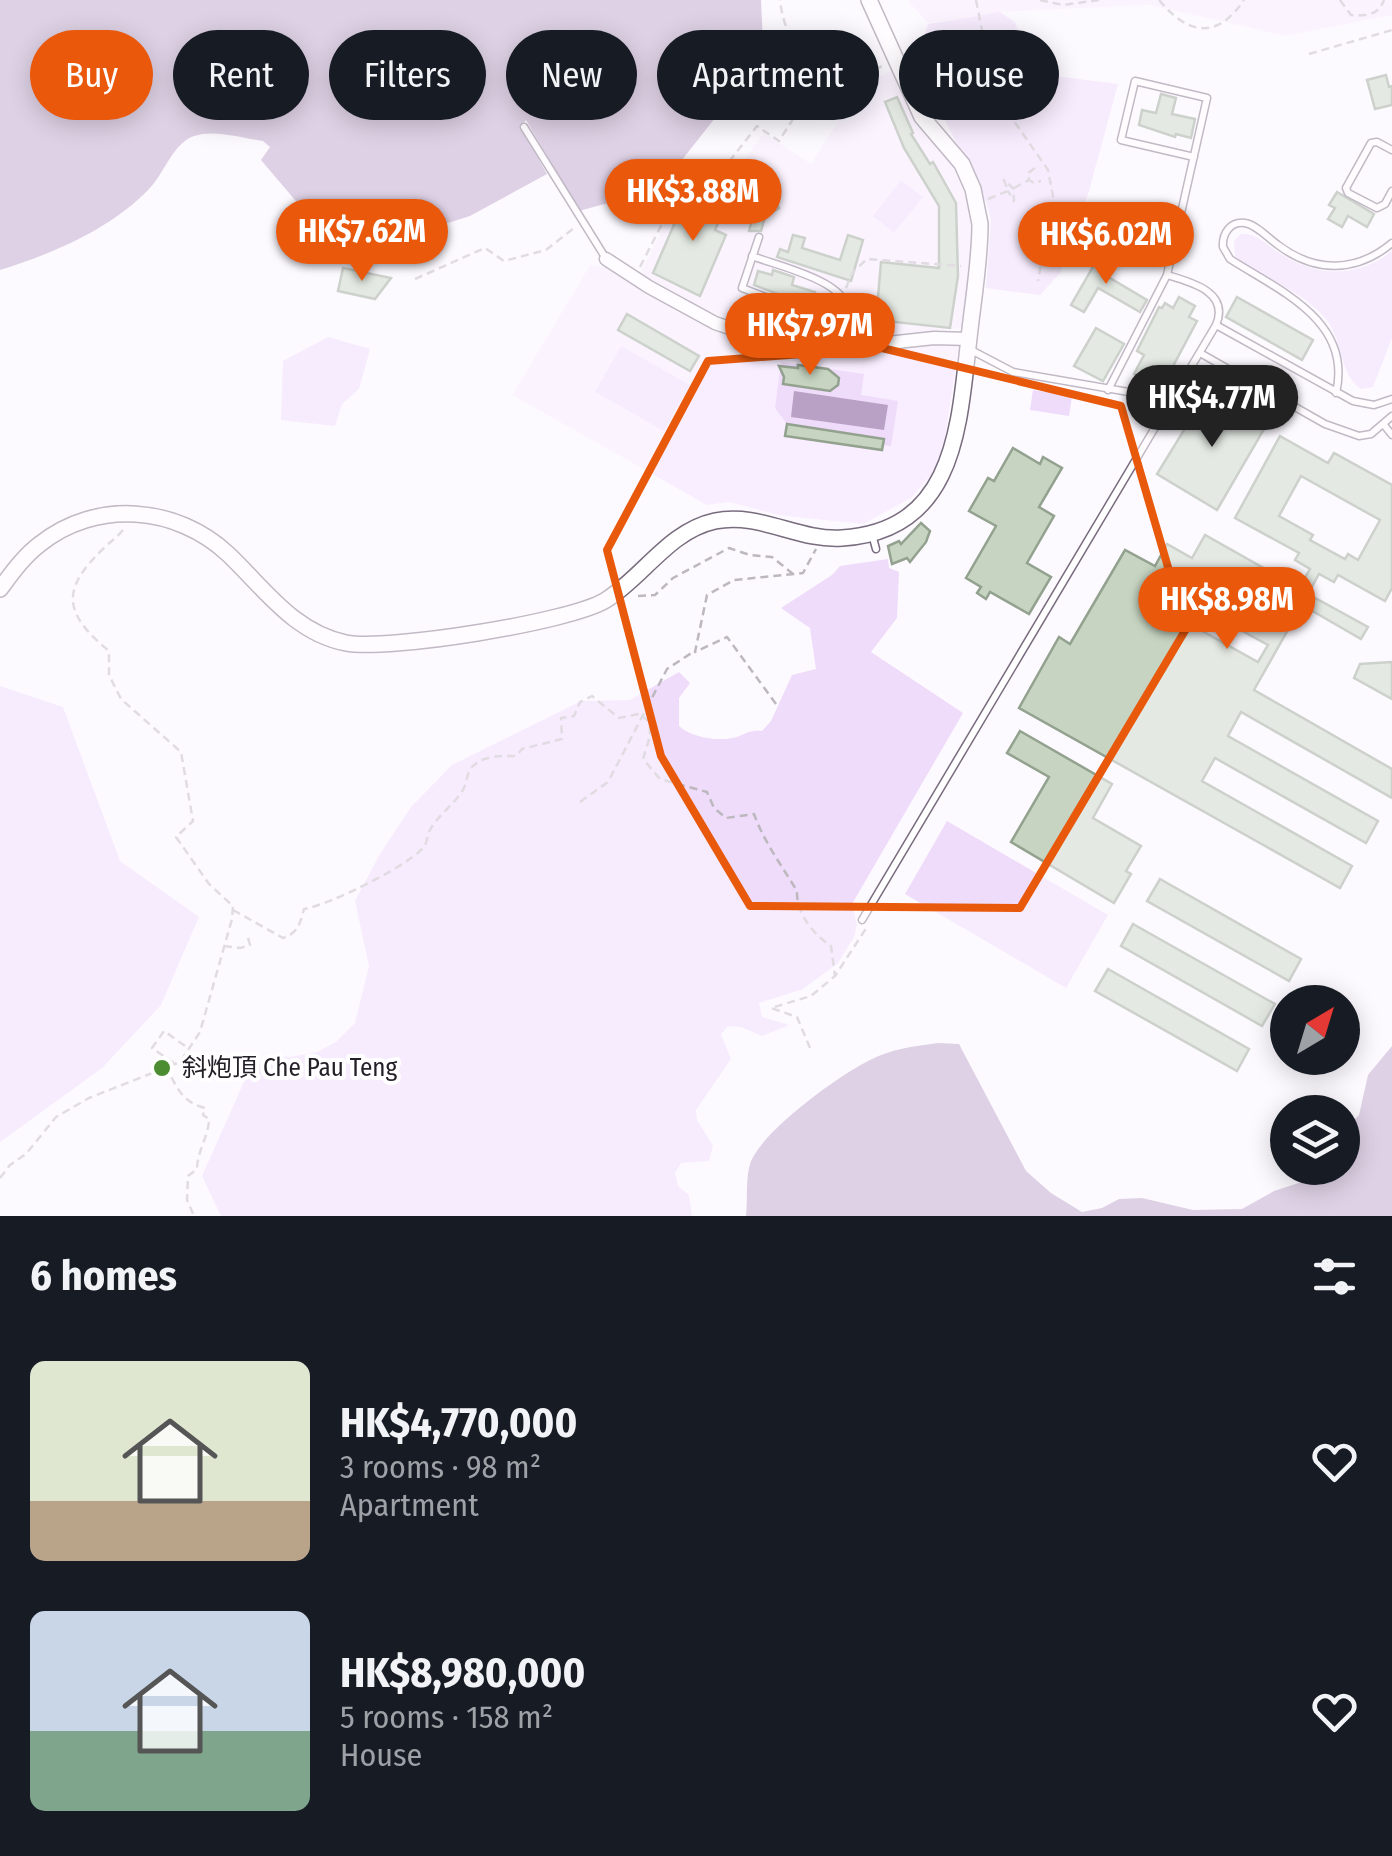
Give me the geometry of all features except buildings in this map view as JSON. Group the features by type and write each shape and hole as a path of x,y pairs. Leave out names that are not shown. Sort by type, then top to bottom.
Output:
{"street":[{"path":"0,589 32,550 62,529 100,516 135,513 169,519 204,536 296,620 321,636 347,644 387,645 584,611 610,598 672,542 702,525 745,519 822,538 874,541 930,494 946,470 958,434 980,234 973,190 956,156 922,117 869,0"},
{"path":"606,259 649,287 729,329 834,348 934,338 968,344"}],"lane":[{"path":"1108,390 1167,275 1194,157 1207,98 1135,81 1121,140 1194,157"},
{"path":"524,126 606,259"},
{"path":"1392,150 1371,143 1346,188 1377,208 1385,204 1392,191"},
{"path":"1336,393 1338,360 1326,329 1303,306 1230,259 1223,248 1224,234 1234,224 1247,223 1300,259 1337,267 1362,263 1392,244"},
{"path":"760,237 742,288 797,310 887,337 891,344"},
{"path":"752,256 837,289 844,294 850,313 846,322"},
{"path":"862,920 1216,326 1220,309 1214,296 1199,286 1167,275"},
{"path":"1216,326 1362,404 1392,400"},
{"path":"968,344 1014,372 1170,400"},
{"path":"1200,352 1324,424 1346,432 1371,434 1392,416"},
{"path":"1384,425 1392,435"}],"path":[{"path":"780,0 785,30"},
{"path":"976,0 992,80 1005,108 1048,170 1053,196 1038,281"},
{"path":"1040,0 1064,5 1100,0"},
{"path":"1160,0 1174,17 1193,27 1214,28 1232,17 1244,0"},
{"path":"1340,0 1351,15 1364,16 1374,14 1384,0"},
{"path":"1309,54 1392,30"},
{"path":"879,68 888,63"},
{"path":"637,273 684,179 710,186 757,126 780,141 791,120"},
{"path":"1035,168 1042,181 1029,180 1030,170 1035,168"},
{"path":"1040,174 1048,170"},
{"path":"1002,194 1029,180"},
{"path":"415,279 486,248 504,260 546,250 582,222"},
{"path":"844,294 852,274 868,259 966,267"},
{"path":"0,1178 56,1117 89,1098 180,1062 200,1032 215,988 234,906 208,884 176,836 194,821 181,752 122,700 109,675 109,651 88,634 72,600 75,579 121,533 135,513"},
{"path":"694,652 707,595 734,580 803,574 822,538"},
{"path":"610,598 655,594 674,578 729,548 772,557 794,574"},
{"path":"580,802 608,782 667,669 694,652 727,637 776,704"},
{"path":"233,910 283,938 293,934 304,909 350,894 400,866 426,846 431,827 464,788 470,768 484,759 516,756 522,748 562,739 561,718 574,716 586,696 592,696 618,718 639,714 650,722 642,759 660,778 706,792 714,808 726,818 754,814 776,853 779,867 797,891 796,905 819,938 831,946 835,976"},
{"path":"810,1048 796,1017 771,1008 811,996 835,976 868,926 862,920"},
{"path":"224,946 250,945 247,934"},
{"path":"175,1064 152,1048 164,1031 189,1048"},
{"path":"162,1068 190,1103 205,1108 203,1115 209,1118 204,1145 196,1160 197,1169 188,1176 186,1200 194,1216"}],"highlighted area":[{"path":"882,348 1121,406 1186,629 1020,908 750,906 661,756 607,550 708,361"}],"shaded area":[{"path":"0,0 761,0 762,30 657,30 657,120 713,120 678,165 630,197 579,211 526,120 520,126 547,174 470,216 410,235 384,240 338,238 322,232 261,160 270,147 263,141 202,134 180,145 149,189 117,216 60,248 0,270"},
{"path":"907,0 1392,0 1392,15 1286,36 1149,5 1001,12 928,23"},
{"path":"1000,12 1015,22 1018,30 926,30 928,24"},
{"path":"898,67 899,120 930,120 965,185 977,229 967,328 861,337 776,330 709,312 640,273 686,182 719,194 764,133 811,164 839,120 879,120 879,77"},
{"path":"1059,76 1118,84 1089,191 1060,273 1040,295 986,288 991,219 945,120 1059,120"},
{"path":"901,180 923,197 894,233 873,216"},
{"path":"1241,234 1255,237 1304,266 1334,272 1363,267 1392,251 1392,338 1373,387 1361,389 1354,383 1331,327 1316,309 1235,256 1234,241"},
{"path":"590,265 612,268 695,319 821,351 960,340 945,436 935,470 911,498 863,524 778,515 729,502 707,505 512,395"},
{"path":"328,337 370,349 359,389 342,404 335,426 281,420 283,361"},
{"path":"621,346 690,385 664,431 595,392"},
{"path":"781,362 864,374 861,395 898,401 891,446 883,445 882,450 785,436 787,424 775,408"},
{"path":"1033,390 1072,396 1069,416 1030,410"},
{"path":"794,391 888,405 884,430 791,417"},
{"path":"888,559 889,568 899,572 897,618 871,652 963,713 852,904 857,925 838,963 803,989 759,1003 762,1017 789,1025 762,1036 728,1026 721,1034 731,1059 696,1110 697,1120 713,1146 709,1161 681,1163 675,1173 678,1186 689,1195 692,1216 221,1216 202,1176 247,1075 269,1055 290,1057 317,1052 336,1042 355,1023 369,966 355,901 411,807 452,765 581,701 630,700 679,672 690,683 679,698 679,726 706,738 723,739 762,731 771,721 792,675 816,669 810,628 781,608 840,566"},
{"path":"0,686 63,707 120,861 199,917 161,1005 102,1068 0,1142"},
{"path":"947,821 1108,915 1066,988 905,894"},
{"path":"959,1044 1026,1171 1082,1212 1119,1199 1142,1198 1193,1210 1242,1209 1292,1185 1360,1185 1360,1111 1368,1075 1392,1046 1392,1216 746,1216 751,1161 771,1134 840,1078 870,1060 912,1047"}],"place":[{"name":"斜炮頂 Che Pau Teng","path":"162,1068"}]}
